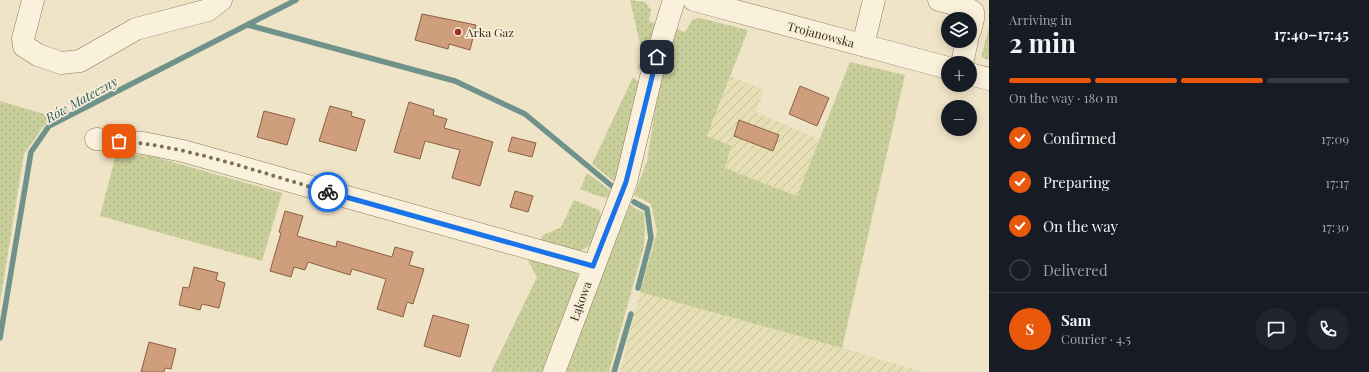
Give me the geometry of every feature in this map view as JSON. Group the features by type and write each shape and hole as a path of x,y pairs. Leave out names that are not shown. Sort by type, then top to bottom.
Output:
{"street":[{"path":"33,0 23,39 24,46 38,55 61,63 80,61 136,29 208,10 221,0"},
{"name":"Łąkowa","path":"554,372 626,182 654,69 674,0"},
{"name":"Trojanowska","path":"694,0 718,3 941,66"},
{"path":"863,45 874,0"},
{"path":"939,0 965,7 973,12"},
{"path":"977,76 989,79"},
{"path":"96,139 142,142 183,151 593,266"}],"shaded area":[{"path":"731,76 764,90 756,112 819,139 798,196 725,168 707,136"},
{"path":"640,292 842,348 923,372 620,372"}],"green space":[{"path":"630,0 645,2 651,10 649,21 657,24 643,70 637,68 643,57"},
{"path":"700,18 748,30 707,136 731,146 725,168 797,196 850,62 905,75 842,348 640,292 657,232 651,204 634,195 647,161 658,91 676,29 685,32 693,19"},
{"path":"989,27 989,60 981,57"},
{"path":"633,77 639,82 632,105 629,133 616,183 592,164"},
{"path":"0,101 54,117 43,127 24,154 0,302"},
{"path":"116,154 151,156 282,193 262,261 100,216"},
{"path":"587,173 614,193 612,198 601,197 580,189"},
{"path":"574,200 599,210 602,217 593,241 588,247 575,251 560,250 539,245 543,235 561,227"},
{"path":"630,205 644,213 644,246 609,372 562,372"},
{"path":"530,254 572,268 577,274 579,286 548,372 491,372 537,277 528,261"}],"building":[{"path":"422,14 476,25 470,50 449,44 448,49 415,40"},
{"path":"800,86 829,98 817,126 789,114"},
{"path":"409,102 434,110 433,115 447,119 444,128 493,142 480,186 452,178 460,150 425,141 420,159 394,152"},
{"path":"330,106 352,112 351,116 365,120 356,151 319,141"},
{"path":"264,111 295,119 287,145 257,137"},
{"path":"739,120 779,135 773,151 734,136"},
{"path":"512,137 536,143 532,157 508,151"},
{"path":"515,191 533,196 528,212 510,207"},
{"path":"285,211 303,216 297,236 336,247 337,241 392,257 395,247 413,252 409,265 424,269 413,304 407,302 403,317 377,309 386,279 352,269 350,275 308,262 305,270 294,267 291,277 270,271 281,233 279,232"},
{"path":"194,267 218,273 216,280 225,283 219,308 202,304 200,310 179,305 183,287 189,288"},
{"path":"433,315 469,325 460,357 424,346"},
{"path":"149,342 176,349 171,369 165,368 164,372 141,372"}],"waterway":[{"name":"Rów Mateczny","path":"0,338 31,152 49,126 296,0"},
{"path":"248,25 455,81 525,114 613,187"},
{"path":"634,202 647,209 651,238 638,288"},
{"path":"614,372 631,314"}],"way so far":[{"path":"119,141 142,142 183,151 328,192"}],"place":[{"name":"Arka Gaz","path":"458,32"}],"route":[{"path":"328,192 593,266 626,182 657,57"}]}
